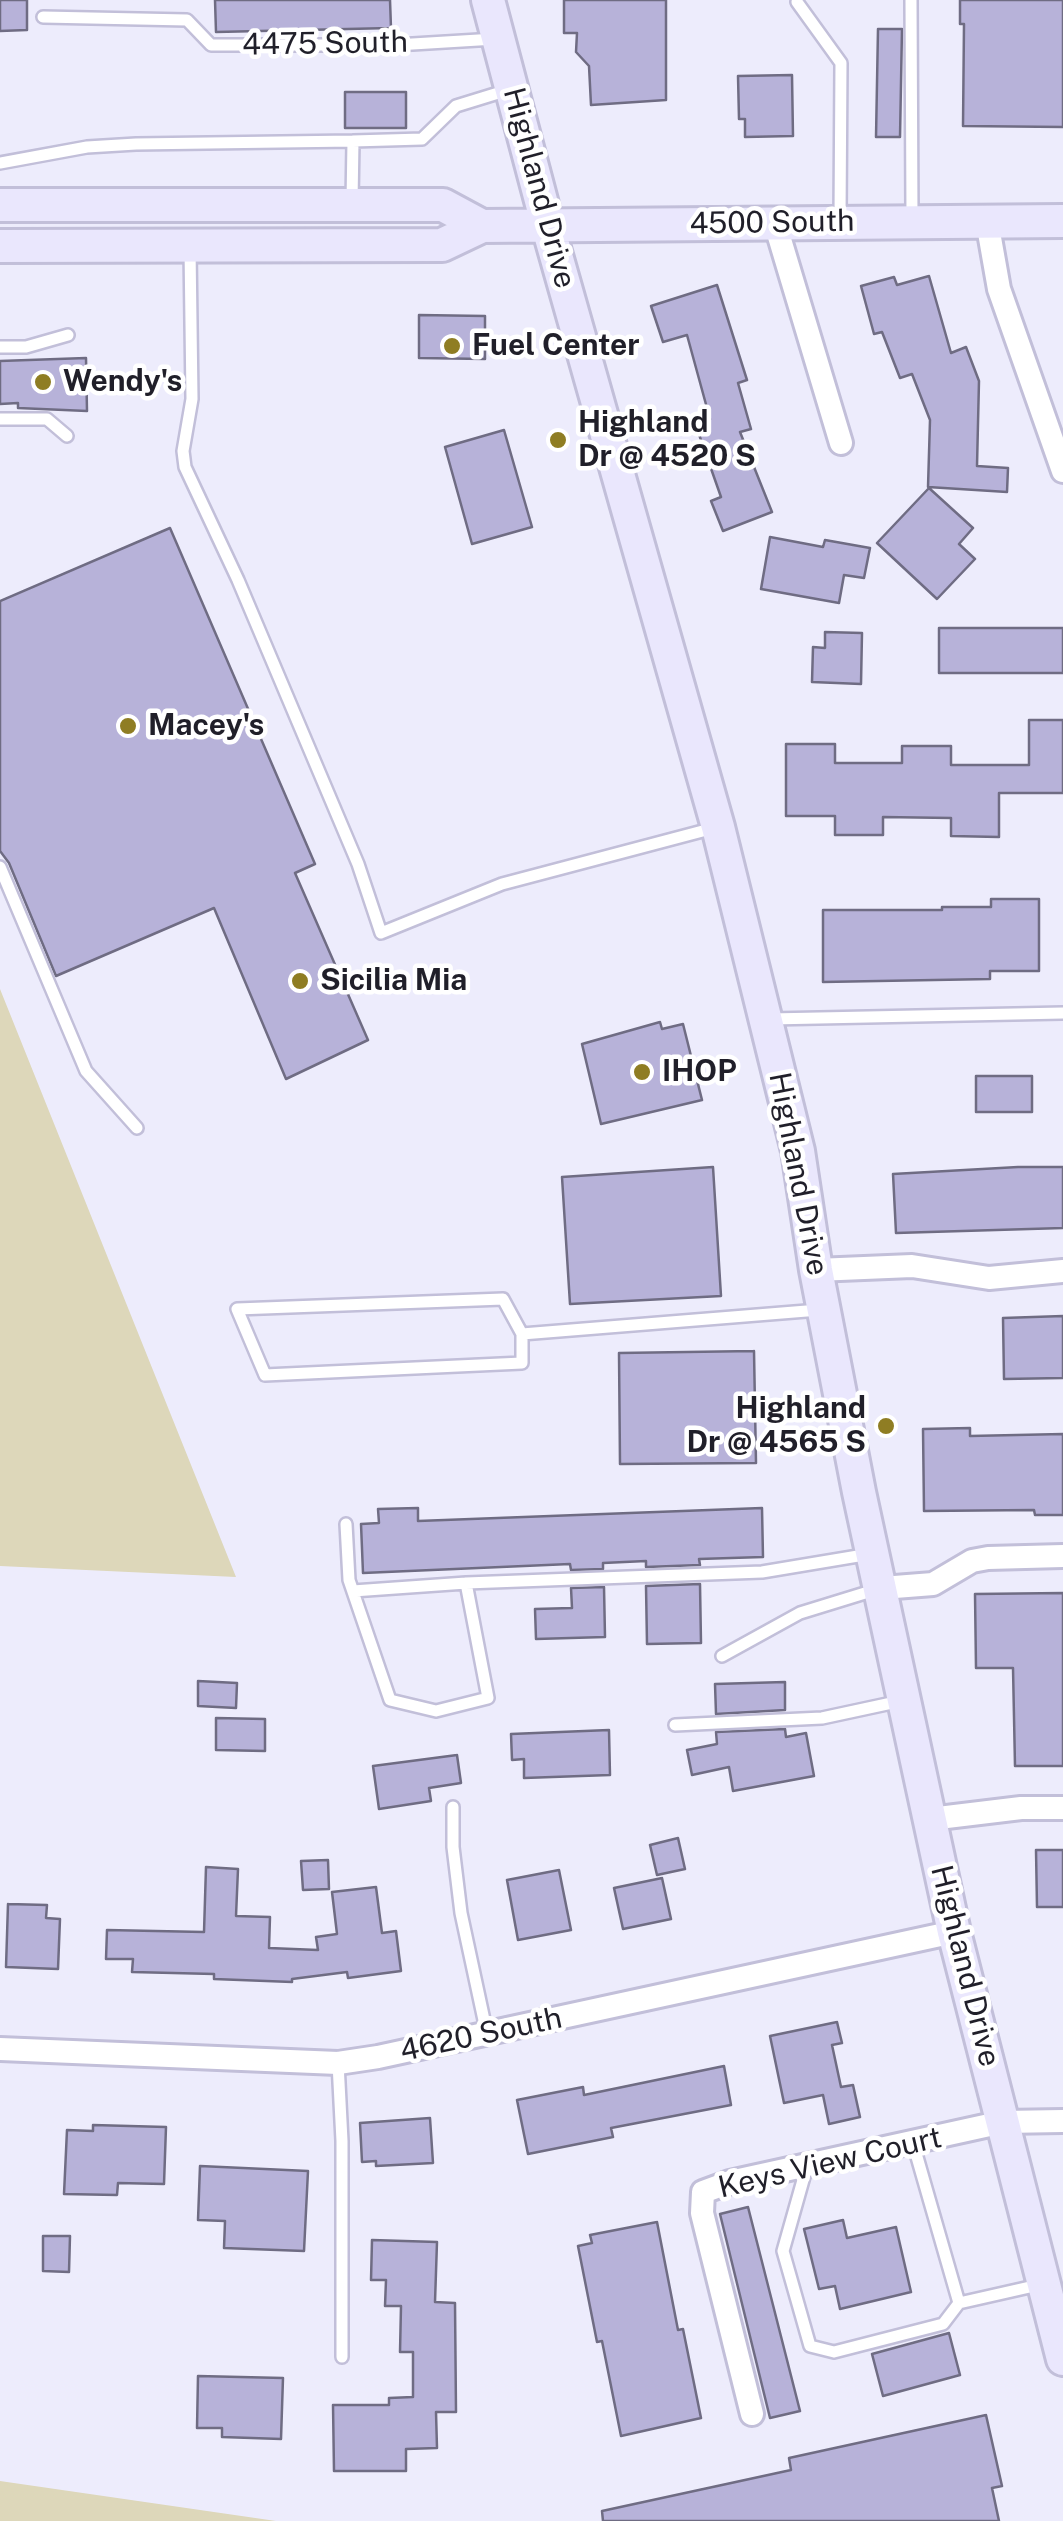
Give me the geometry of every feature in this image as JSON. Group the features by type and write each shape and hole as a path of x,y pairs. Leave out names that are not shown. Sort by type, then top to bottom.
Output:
{"main road":[{"name":"Highland Drive","path":"488,0 548,227 718,827 766,1020 798,1152 816,1270 954,1932 1063,2359"},
{"name":"4500 South","path":"0,205 443,205 482,226"},
{"name":"4500 South","path":"0,246 442,245 482,226 1063,221"}],"street":[{"path":"987,221 998,289 1063,471"},
{"path":"775,223 841,443"},
{"path":"816,1270 912,1266 989,1278 1063,1272"},
{"path":"882,1588 933,1584 972,1562 988,1558 1063,1556"},
{"path":"930,1820 1022,1808 1063,1808"},
{"name":"4620 South","path":"0,2048 338,2063 954,1932"},
{"name":"Keys View Court","path":"752,2414 702,2213 703,2192 730,2182 1003,2122 1063,2121"}],"lane":[{"path":"912,0 912,221"},
{"path":"797,2 841,62 840,222"},
{"name":"4475 South","path":"43,17 188,20 210,45 396,45 499,39"},
{"path":"0,163 120,145 422,139 456,106 512,89"},
{"path":"352,205 353,141"},
{"path":"190,244 192,399 183,451 185,467 238,580 351,846 380,933 502,884 718,827"},
{"path":"0,347 26,347 68,334"},
{"path":"0,419 47,419 67,436"},
{"path":"0,867 86,1071 137,1128"},
{"path":"766,1020 1063,1013"},
{"path":"503,1299 522,1334 522,1364 265,1375 237,1309 503,1299"},
{"path":"522,1334 824,1310"},
{"path":"346,1524 349,1580 390,1700 436,1711 488,1698 466,1584"},
{"path":"354,1592 762,1572 874,1553"},
{"path":"722,1656 822,1604 882,1588"},
{"path":"675,1725 822,1718 905,1700"},
{"path":"453,1807 453,1848 461,1914 487,2034"},
{"path":"338,2063 342,2357"},
{"path":"914,2143 959,2303"},
{"path":"807,2166 783,2250 810,2346 834,2352 943,2324 959,2303 1044,2284"}],"shaded area":[{"path":"0,989 236,1577 0,1566"},
{"path":"0,2481 276,2521 0,2521"}],"building":[{"path":"0,0 27,0 27,30 0,31"},
{"path":"215,0 390,0 391,28 216,32"},
{"path":"564,0 666,0 666,100 591,105 589,66 576,52 577,33 564,33"},
{"path":"960,0 1063,0 1063,127 963,126 964,24 960,24"},
{"path":"878,29 902,29 900,137 876,137"},
{"path":"792,75 793,136 745,137 745,119 739,119 738,76"},
{"path":"345,92 406,92 406,128 345,128"},
{"path":"929,276 951,353 966,347 979,381 977,466 1008,468 1007,492 928,487 930,420 912,374 900,378 882,332 874,334 861,286 894,277 897,285"},
{"path":"717,285 747,380 738,383 751,429 740,432 772,512 723,531 711,501 721,497 695,423 710,419 687,335 663,342 651,306"},
{"path":"419,315 485,316 485,359 419,358"},
{"name":"Wendy's","path":"86,358 87,411 0,404 0,361"},
{"name":"Fuel Center","path":"504,430 532,527 472,544 445,447"},
{"path":"929,488 973,528 959,544 975,559 937,599 877,543"},
{"name":"Macey's","path":"170,528 315,864 295,873 368,1040 286,1079 214,908 56,976 9,863 0,851 0,601"},
{"path":"770,537 823,547 825,540 870,548 864,578 844,575 839,603 761,589"},
{"path":"939,628 1063,628 1063,673 939,673"},
{"path":"825,632 862,633 861,684 812,682 813,647 825,648"},
{"path":"1029,720 1063,720 1063,793 999,793 999,837 951,836 951,818 883,817 883,835 835,835 835,816 786,816 786,744 835,744 835,763 902,763 902,746 951,746 951,765 1029,765"},
{"path":"991,899 1039,899 1039,971 990,971 990,979 823,982 823,910 991,907"},
{"name":"IHOP","path":"660,1022 662,1029 683,1024 702,1100 601,1124 582,1044"},
{"path":"976,1076 1032,1076 1032,1112 976,1112"},
{"path":"713,1167 721,1296 570,1304 562,1177"},
{"path":"1063,1167 1063,1228 896,1233 893,1174"},
{"path":"1063,1316 1063,1378 1004,1379 1003,1318"},
{"path":"754,1351 756,1463 620,1464 619,1353"},
{"path":"970,1428 970,1436 1063,1434 1063,1515 1035,1515 1034,1510 924,1511 923,1429"},
{"path":"418,1508 418,1521 762,1508 763,1557 699,1559 700,1565 646,1567 646,1561 603,1563 603,1569 571,1570 570,1564 363,1573 361,1524 379,1523 378,1509"},
{"path":"700,1584 701,1643 647,1644 646,1586"},
{"path":"604,1587 605,1637 536,1639 535,1609 572,1608 571,1588"},
{"path":"1063,1593 1063,1766 1015,1766 1013,1668 976,1668 975,1594"},
{"path":"198,1681 237,1683 236,1708 198,1706"},
{"path":"785,1682 785,1710 716,1714 715,1684"},
{"path":"216,1718 265,1719 265,1751 216,1750"},
{"path":"785,1729 786,1737 806,1733 814,1776 733,1791 729,1767 692,1775 687,1750 717,1744 716,1732"},
{"path":"609,1730 610,1775 524,1778 524,1759 512,1760 511,1734"},
{"path":"457,1755 461,1783 429,1788 431,1801 379,1809 373,1766"},
{"path":"678,1838 685,1869 657,1875 650,1845"},
{"path":"1036,1850 1063,1850 1063,1907 1037,1907"},
{"path":"328,1860 329,1889 303,1890 301,1861"},
{"path":"206,1867 238,1869 236,1916 270,1917 269,1948 318,1950 316,1937 337,1934 332,1892 376,1887 382,1933 396,1931 401,1971 348,1978 347,1972 292,1982 214,1979 214,1974 132,1972 133,1959 106,1959 107,1930 204,1932"},
{"path":"559,1870 571,1930 518,1940 507,1880"},
{"path":"662,1878 671,1919 623,1929 614,1888"},
{"path":"8,1904 47,1905 46,1918 60,1919 58,1969 6,1967"},
{"path":"837,2022 842,2043 832,2045 841,2087 853,2085 860,2117 829,2124 823,2095 784,2103 770,2036"},
{"path":"724,2066 731,2105 611,2128 613,2137 528,2154 517,2100 583,2087 584,2095"},
{"path":"430,2118 433,2163 376,2166 376,2161 362,2162 360,2123"},
{"path":"93,2125 166,2127 164,2184 118,2183 117,2195 64,2194 67,2130 93,2131"},
{"path":"200,2166 308,2171 304,2251 224,2248 225,2221 198,2220"},
{"path":"748,2207 800,2411 770,2418 720,2214"},
{"path":"843,2220 847,2238 896,2227 911,2292 840,2309 835,2286 819,2289 804,2229"},
{"path":"657,2222 678,2330 683,2329 701,2418 621,2436 578,2246 592,2243 590,2235"},
{"path":"43,2236 70,2236 69,2272 43,2271"},
{"path":"372,2240 437,2242 435,2302 455,2303 456,2412 436,2412 437,2448 406,2449 406,2471 334,2471 333,2405 389,2405 389,2398 413,2397 413,2352 400,2352 401,2306 385,2306 386,2280 371,2280"},
{"path":"949,2333 960,2375 883,2396 872,2354"},
{"path":"198,2376 283,2378 281,2439 222,2437 222,2428 197,2428"},
{"path":"986,2415 1002,2486 992,2488 999,2521 603,2521 602,2511 791,2470 789,2458"}],"place":[{"name":"Fuel Center","path":"452,346"},
{"name":"Wendy's","path":"43,382"},
{"name":"Highland Dr @ 4520 S","path":"558,440"},
{"name":"Macey's","path":"128,726"},
{"name":"Sicilia Mia","path":"300,981"},
{"name":"IHOP","path":"642,1072"},
{"name":"Highland Dr @ 4565 S","path":"886,1426"}]}
